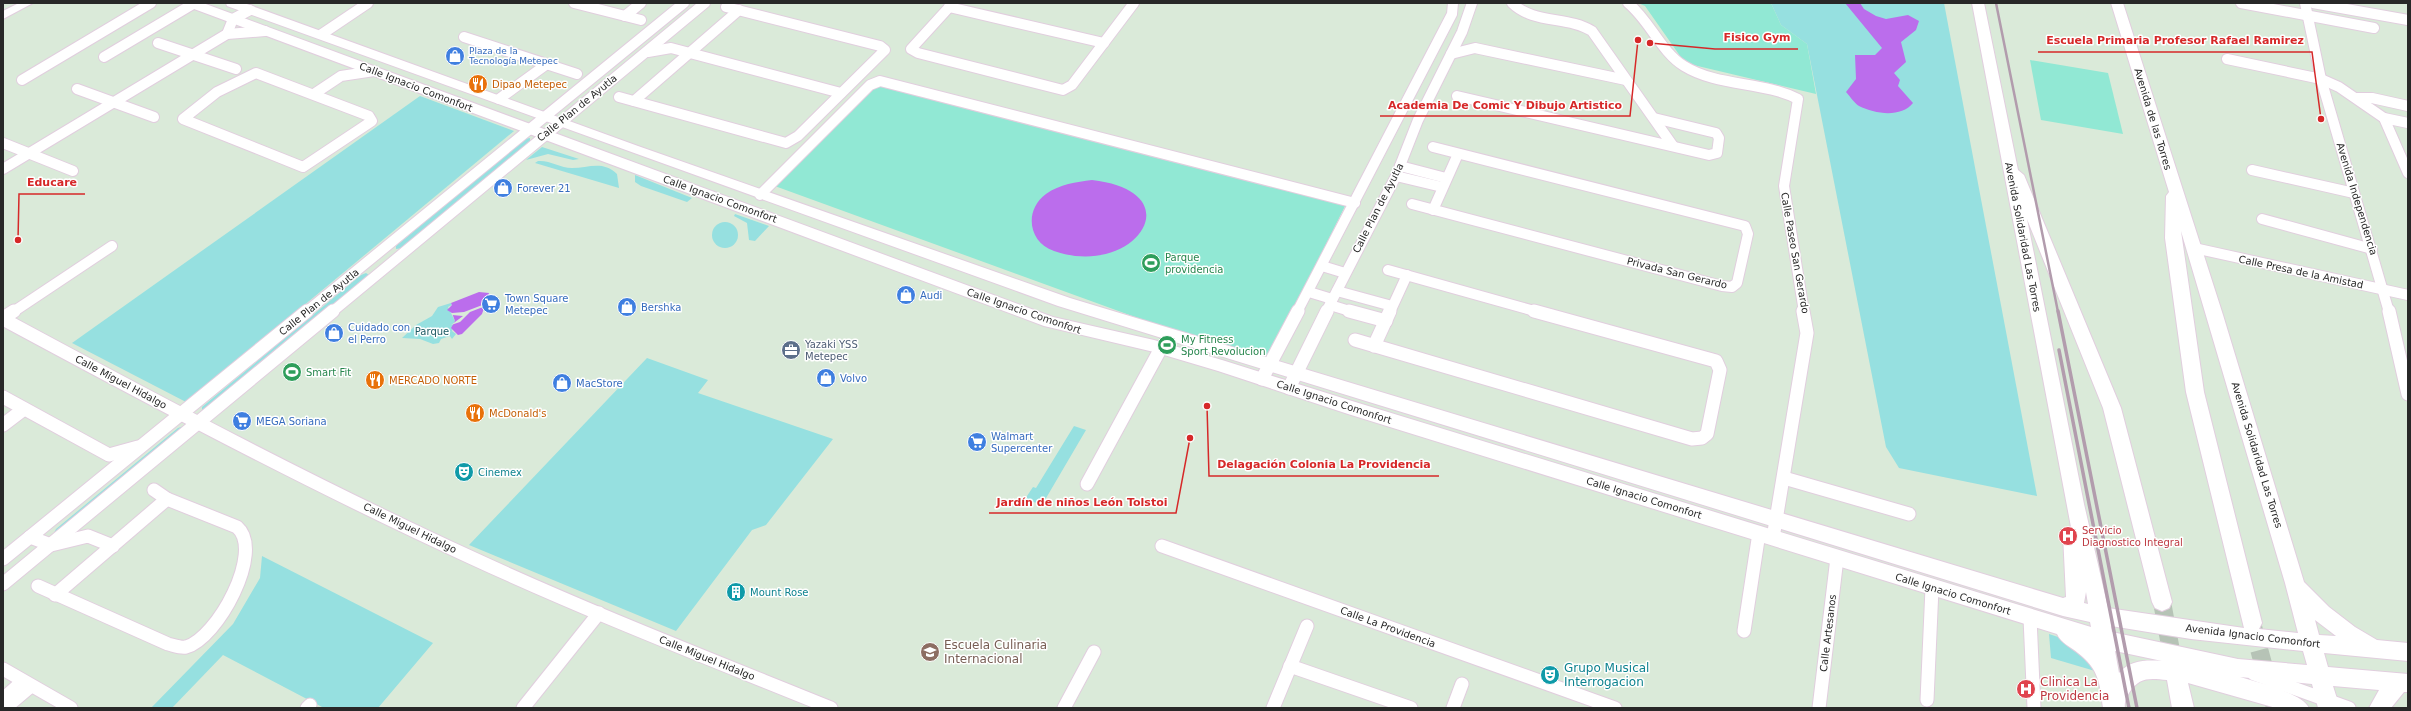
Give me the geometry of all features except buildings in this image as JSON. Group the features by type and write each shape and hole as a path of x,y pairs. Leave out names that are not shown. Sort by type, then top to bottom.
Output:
{"main road":[{"name":"Calle Ignacio Comonfort","path":"192,3 233,20 1050,322 1266,372"},
{"name":"Calle Ignacio Comonfort","path":"232,3 322,34 760,195 1293,381 1769,531 2099,616"},
{"path":"1978,3 2007,157"},
{"name":"Avenida de las Torres","path":"2117,3 2175,190"},
{"name":"Avenida Solidaridad Las Torres","path":"2007,157 2075,504 2099,616 2113,706"},
{"name":"Avenida Solidaridad Las Torres","path":"2007,157 2032,205 2112,408 2162,602"},
{"path":"2175,190 2172,238 2195,392 2252,623"},
{"name":"Avenida Solidaridad Las Torres","path":"2175,190 2194,248 2295,583 2328,705"},
{"path":"2063,607 2072,605 2076,599 2073,522 2075,504"},
{"name":"Calle Ignacio Comonfort","path":"1769,531 1837,558 2103,639"},
{"path":"2295,583 2322,615 2337,628 2357,639 2401,651"},
{"name":"Avenida Ignacio Comonfort","path":"2099,616 2311,644 2401,651"},
{"path":"2051,624 2082,644 2100,660 2108,672"},
{"path":"2103,639 2238,668 2404,683"},
{"path":"2113,706 2127,678 2137,670 2157,668 2210,679 2284,701 2298,708"},
{"path":"2177,680 2183,708"},
{"path":"2380,708 2388,694 2404,683"}],"street":[{"path":"3,16 27,3"},
{"path":"22,80 151,3"},
{"path":"104,57 192,3"},
{"path":"322,34 368,3"},
{"path":"574,3 641,20"},
{"path":"625,16 641,3"},
{"name":"Calle Plan de Ayutla","path":"3,560 180,414 381,252 537,132 560,122 646,53 705,3"},
{"path":"1104,43 951,5 911,49 925,55 1063,90 1069,88 1104,43 1134,3"},
{"path":"1266,372 1309,292 1398,116 1452,14 1453,3"},
{"name":"Calle Plan de Ayutla","path":"1293,381 1345,273 1398,171 1423,109 1462,32 1472,3"},
{"path":"1512,3 1516,8 1529,14 1588,27 1673,146"},
{"name":"Calle Paseo San Gerardo","path":"1628,3 1637,10 1673,57 1684,66 1701,72 1786,93 1798,99 1784,186 1807,333 1784,478 1744,632"},
{"path":"2241,3 2374,28"},
{"name":"Avenida Independencia","path":"2305,3 2321,79 2405,366 2408,394"},
{"path":"2313,3 2408,20"},
{"name":"Calle Plan de Ayutla","path":"3,584 199,424 398,258 537,132 545,117 628,49 677,5"},
{"path":"619,97 786,142 793,141 884,52 884,48 726,7"},
{"path":"227,34 233,20 250,10"},
{"path":"634,101 739,10"},
{"path":"3,169 227,34 265,31"},
{"path":"1462,32 1475,48"},
{"path":"464,36 577,74"},
{"path":"665,37 671,48"},
{"path":"158,43 236,70"},
{"path":"628,49 646,53 671,48 841,93"},
{"path":"1451,54 1475,48 1626,80"},
{"path":"2227,60 2321,79 2356,98 2384,118 2408,123"},
{"path":"341,76 347,61"},
{"path":"499,99 547,64"},
{"name":"Calle Plan de Ayutla","path":"606,66 624,71"},
{"path":"314,94 341,76 374,71"},
{"path":"249,74 262,75 314,94 368,116 372,121 313,162 303,167 182,119 191,111 249,74"},
{"path":"760,195 870,85 880,81 1355,202"},
{"path":"77,89 154,117"},
{"path":"1457,96 1714,155 1717,153 1719,138 1713,132 1654,118"},
{"path":"2356,98 2372,98 2408,106"},
{"path":"1404,105 1423,109"},
{"path":"1398,116 1418,120"},
{"path":"2384,118 2408,173"},
{"path":"3,143 27,154 74,171"},
{"name":"Privada San Gerardo","path":"1412,204 1722,286 1732,287 1737,283 1748,234 1748,230 1744,226 1433,147"},
{"path":"1433,210 1458,154"},
{"path":"2252,170 2354,193"},
{"path":"1398,171 1444,183"},
{"path":"2262,219 2372,249"},
{"path":"3,319 112,246"},
{"name":"Calle Presa de la Amistad","path":"2194,248 2408,295"},
{"path":"381,252 398,258"},
{"name":"Calle Plan de Ayutla","path":"365,265 382,271"},
{"path":"1322,266 1345,273"},
{"path":"1355,340 1692,439 1702,438 1707,434 1720,370 1716,361 1388,270"},
{"path":"1374,346 1407,275"},
{"path":"1309,292 1333,298 1392,306"},
{"path":"1333,298 1386,321"},
{"name":"Calle Miguel Hidalgo","path":"3,319 180,414 285,468 471,558 599,613 831,708"},
{"path":"1087,484 1161,348"},
{"path":"3,397 109,455 141,446"},
{"path":"3,424 24,409"},
{"path":"108,473 109,455"},
{"path":"1784,478 1909,514"},
{"path":"38,586 177,647 186,647 204,636 222,614 240,578 246,555 242,531 229,523 167,500 154,490"},
{"path":"55,594 167,500"},
{"path":"88,536 90,513"},
{"path":"30,537 51,545 88,536 113,546"},
{"name":"Calle La Providencia","path":"1162,546 1615,708"},
{"name":"Calle Artesanos","path":"1819,708 1837,558"},
{"name":"Calle Plan de Ayutla","path":"3,560 24,567"},
{"path":"1927,700 1932,588"},
{"path":"523,708 599,613"},
{"path":"2030,618 2034,708"},
{"path":"1273,708 1307,626"},
{"path":"1064,708 1094,652"},
{"path":"1290,666 1411,708"},
{"path":"2238,668 2328,705 2349,708"},
{"path":"3,669 71,708"},
{"path":"3,699 27,683"},
{"path":"5,708 27,683"},
{"path":"1453,708 1462,684"}],"green space":[{"path":"1771,3 1944,3 2037,496 1899,468 1886,447 1807,44 1781,25"},
{"path":"420,96 514,131 190,400 186,402 72,343"},
{"path":"530,138 530,141 403,248 396,249 396,246 524,139"},
{"path":"542,147 579,159 573,160 548,154 526,160"},
{"path":"538,161 568,168 595,166 606,167 617,174 619,188 535,163"},
{"path":"635,175 692,198 687,202 641,186 635,182"},
{"path":"735,214 769,226 755,241 749,240 747,223 734,216"},
{"path":"725,222 734,226 738,235 734,244 725,248 716,244 712,235 716,226"},
{"path":"366,273 369,275 202,411 202,407 361,275"},
{"name":"Parque","path":"451,303 452,305 448,307 455,321 452,331 456,334 452,339 450,336 441,339 439,343 433,344 420,339 402,338 416,325 432,316 438,307"},
{"path":"647,358 708,380 698,393 833,439 766,525 752,530 676,631 469,545"},
{"path":"184,426 55,534 54,533 56,529 178,428"},
{"path":"1074,426 1086,430 1042,505 1025,499 1033,487 1036,488"},
{"path":"262,556 433,643 378,708 324,708 223,655 172,708 151,708 233,624 260,578"},
{"path":"2049,634 2076,643 2095,671 2051,658"}],"shaded area":[{"path":"1638,3 1771,3 1781,25 1807,44 1816,94 1685,63 1645,6"},
{"path":"1845,3 1860,3 1864,9 1876,16 1886,19 1908,15 1919,21 1916,30 1901,42 1906,62 1894,73 1900,80 1898,86 1913,103 1908,108 1895,113 1880,113 1872,111 1857,105 1846,92 1856,79 1855,55 1875,55 1882,48"},
{"path":"2030,60 2108,73 2123,134 2041,120"},
{"name":"Parque providencia","path":"878,82 1346,204 1270,358 1146,321 772,185"},
{"path":"1092,180 1123,188 1141,200 1146,215 1142,230 1128,244 1108,253 1083,256 1054,251 1045,247 1034,233 1032,217 1034,208 1046,194 1057,188"},
{"path":"479,292 489,293 482,314 462,334 458,335 451,328 455,321 452,313 447,310 452,305 451,303"}],"pier":[{"path":"485,304 483,307 470,312 460,322 451,325 463,316 452,315 452,313 464,312"}],"tunnel":[{"path":"2162,602 2174,667"},
{"path":"2252,623 2275,708"}],"railway":[{"path":"1996,3 2058,312"},
{"path":"2058,311 2137,708"},
{"path":"2059,350 2129,708"}],"place":[{"name":"Academia De Comic Y Dibujo Artistico","path":"1638,40"},
{"name":"Fisico Gym","path":"1650,43"},
{"name":"Plaza de la Tecnología Metepec","path":"455,56"},
{"name":"Dipao Metepec","path":"478,84"},
{"name":"Escuela Primaria Profesor Rafael Ramirez","path":"2321,119"},
{"name":"Forever 21","path":"503,188"},
{"name":"Educare","path":"18,240"},
{"name":"Parque providencia","path":"1151,263"},
{"name":"Audi","path":"906,295"},
{"name":"Town Square Metepec","path":"491,304"},
{"name":"Bershka","path":"627,307"},
{"name":"Cuidado con el Perro","path":"334,333"},
{"name":"My Fitness Sport Revolucion","path":"1167,345"},
{"name":"Yazaki YSS Metepec","path":"791,350"},
{"name":"Smart Fit","path":"292,372"},
{"name":"Volvo","path":"826,378"},
{"name":"MERCADO NORTE","path":"375,380"},
{"name":"MacStore","path":"562,383"},
{"name":"Delagación Colonia La Providencia","path":"1207,406"},
{"name":"McDonald's","path":"475,413"},
{"name":"MEGA Soriana","path":"242,421"},
{"name":"Jardín de niños León Tolstoi","path":"1190,438"},
{"name":"Walmart Supercenter","path":"977,442"},
{"name":"Cinemex","path":"464,472"},
{"name":"Servicio Diagnostico Integral","path":"2068,536"},
{"name":"Mount Rose","path":"736,592"},
{"name":"Escuela Culinaria Internacional","path":"930,652"},
{"name":"Grupo Musical Interrogacion","path":"1550,675"},
{"name":"Clinica La Providencia","path":"2026,689"}]}
